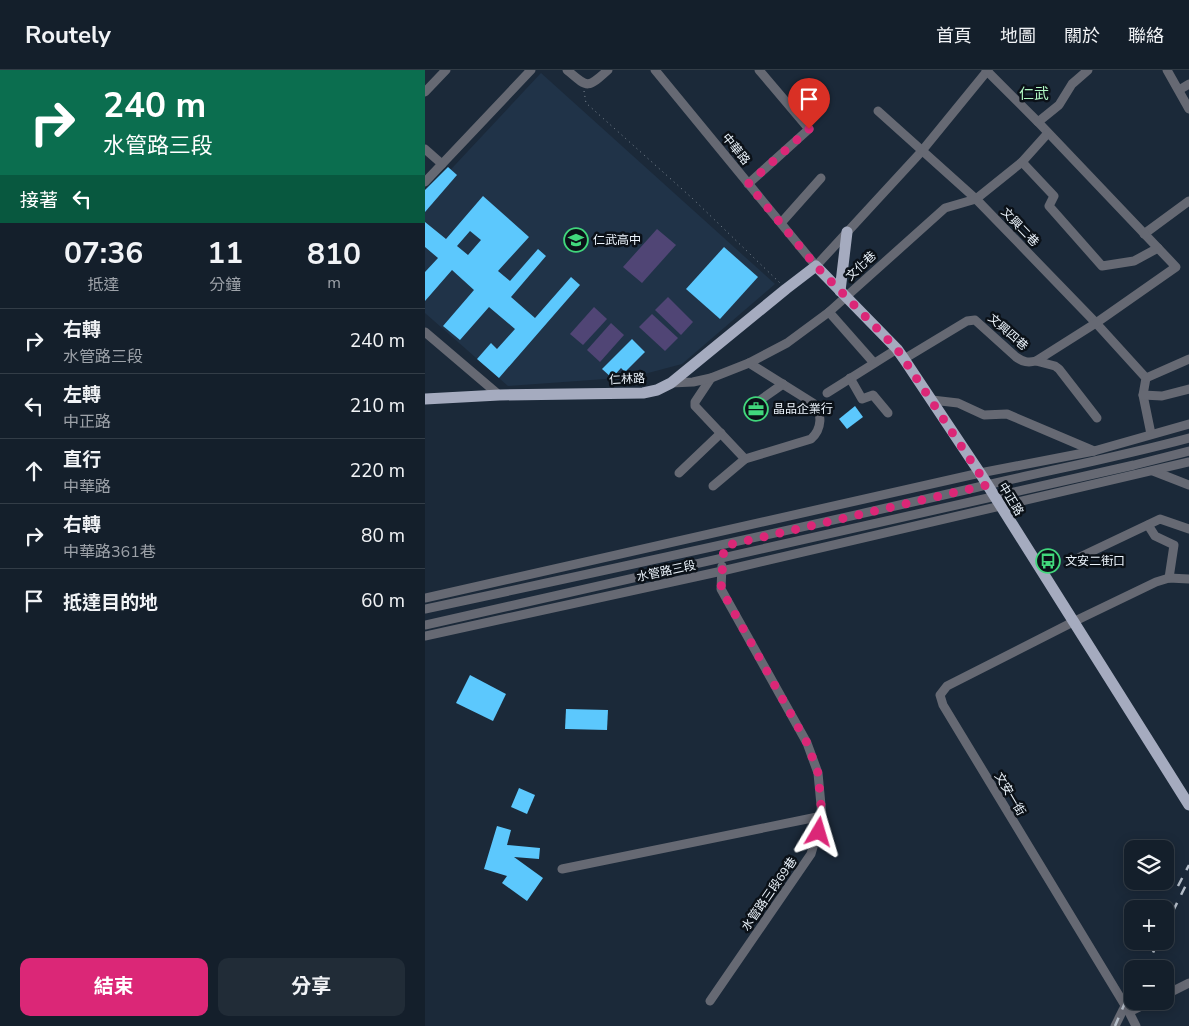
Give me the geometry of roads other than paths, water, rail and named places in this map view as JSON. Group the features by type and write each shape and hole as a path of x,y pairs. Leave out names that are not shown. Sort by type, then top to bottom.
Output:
{"main road":[{"path":"843,294 847,232"},
{"name":"中正路","path":"816,266 901,354 980,473 1189,805"},
{"name":"仁林路","path":"425,399 643,393 657,390 671,383 816,266"}],"street":[{"path":"425,182 531,70"},
{"path":"567,70 585,84 595,82 608,70"},
{"name":"中華路","path":"655,70 816,266"},
{"path":"748,184 809,129 759,70"},
{"path":"816,266 921,152 987,70 1158,248 1134,262 1102,266 1049,206 1054,196 1023,162"},
{"path":"1038,122 1059,105 1072,84 1088,70"},
{"path":"1167,70 1189,109"},
{"path":"425,92 440,72"},
{"path":"1179,90 1189,84"},
{"name":"文興二巷","path":"878,111 921,152 976,199 1096,323 1146,378"},
{"name":"文化巷","path":"671,383 693,382 711,378 749,363 787,343 829,312 843,294 945,208 976,199 1023,162 1048,133"},
{"path":"425,149 442,164"},
{"path":"781,223 821,178"},
{"path":"1144,234 1189,201"},
{"name":"文興四巷","path":"827,393 874,363 901,354 967,320 975,320 1023,362 1030,363 1036,361 1096,323 1176,267 1158,248"},
{"path":"829,312 874,363"},
{"path":"425,332 499,396"},
{"path":"1151,434 1143,394 1146,378 1189,359"},
{"path":"1036,361 1055,366 1059,369 1097,418"},
{"path":"713,486 745,459 811,439 815,435 820,417 819,409 813,403 749,363"},
{"path":"711,378 695,402 695,406 745,459"},
{"path":"851,378 862,400 873,395 888,413"},
{"path":"749,408 783,384"},
{"path":"1143,394 1162,396 1189,389"},
{"path":"932,400 958,403 984,415 1007,414 1094,451 1189,484"},
{"path":"425,598 980,473 1094,451 1189,424"},
{"path":"679,473 721,434"},
{"name":"水管路三段","path":"425,609 724,546 1113,458 1189,438"},
{"path":"996,501 1189,451"},
{"path":"996,501 1189,462"},
{"name":"水管路三段","path":"425,625 996,501"},
{"name":"水管路三段","path":"425,636 721,571 996,501"},
{"path":"1081,558 1160,518 1189,529"},
{"path":"1148,525 1155,536 1174,545 1169,578"},
{"name":"水管路三段69巷","path":"710,1001 811,854 822,816 818,773 807,743 721,589 724,546"},
{"path":"1073,622 1156,582 1169,578 1189,579"},
{"name":"文安一街","path":"1073,622 947,686 940,695 943,705 988,782 1124,1004"},
{"path":"562,869 822,816"},
{"path":"1174,990 1189,983"},
{"path":"1115,1026 1126,1010"},
{"path":"1127,1010 1135,1026"}],"railway":[{"path":"1178,886 1189,865"},
{"path":"1174,909 1189,879"},
{"path":"1150,960 1154,950"},
{"path":"1115,1026 1124,1005"}],"place":[{"name":"仁武高中","path":"576,240"},
{"name":"晶品企業行","path":"756,409"},
{"name":"文安二街口","path":"1048,561"}],"district":[{"name":"仁武","path":"1034,94"}]}
